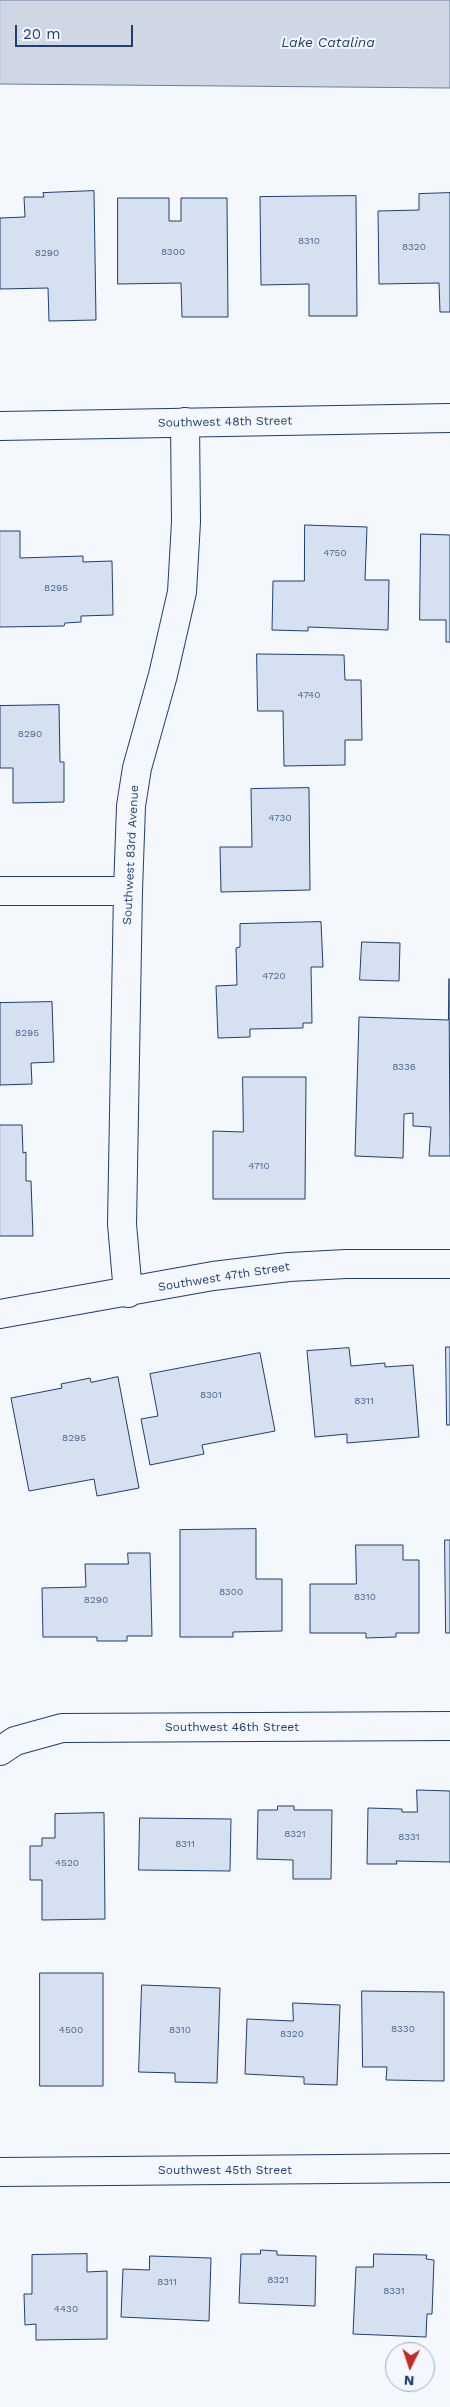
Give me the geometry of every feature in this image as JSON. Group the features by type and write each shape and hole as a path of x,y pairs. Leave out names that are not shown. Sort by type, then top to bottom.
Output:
{"street":[{"name":"Southwest 48th Street","path":"0,426 450,418"},
{"name":"Southwest 83rd Avenue","path":"128,1293 122,1224 131,806 137,768 163,675 182,592 186,522 185,422"},
{"path":"0,891 128,891"},
{"name":"Southwest 47th Street","path":"0,1314 128,1293 213,1276 289,1267 346,1264 450,1264"},
{"name":"Southwest 46th Street","path":"8,1746 62,1728 450,1726"},
{"name":"Southwest 45th Street","path":"0,2172 450,2168"}],"water":[{"name":"Lake Catalina","path":"0,0 450,0 450,88 0,84"}],"building":[{"path":"94,191 96,320 49,321 48,288 0,289 0,218 25,217 24,197 44,197 43,193"},
{"path":"450,193 450,312 440,312 439,283 379,284 378,211 419,210 419,194"},
{"path":"356,196 357,316 309,316 309,284 261,285 260,197"},
{"path":"118,198 169,198 169,221 181,221 181,198 227,198 228,317 182,317 181,283 118,284"},
{"path":"305,525 367,527 365,580 389,580 388,630 308,627 308,631 272,630 273,581 304,581"},
{"path":"0,531 20,531 20,558 83,556 83,562 112,561 113,615 81,616 81,622 65,623 64,626 0,627"},
{"path":"421,534 450,535 450,642 446,642 446,620 420,620"},
{"path":"257,654 344,655 345,680 361,680 362,740 345,740 345,765 284,766 283,711 258,711"},
{"path":"59,705 60,762 64,762 64,802 13,803 13,768 0,768 0,706"},
{"path":"309,788 310,890 221,892 220,847 252,847 251,789"},
{"path":"321,922 323,967 311,967 312,1023 303,1023 303,1028 250,1029 250,1037 218,1038 216,986 237,985 236,948 240,947 240,924"},
{"path":"362,942 400,943 399,981 360,980"},
{"path":"449,979 450,1156 429,1156 431,1127 413,1126 413,1113 404,1114 403,1158 355,1156 359,1017 448,1020"},
{"path":"52,1002 54,1062 31,1063 32,1084 0,1085 0,1003"},
{"path":"243,1077 306,1077 305,1199 213,1199 213,1131 243,1132"},
{"path":"0,1125 22,1125 23,1153 26,1152 26,1181 31,1181 33,1236 0,1236"},
{"path":"446,1347 450,1347 450,1425 447,1425"},
{"path":"349,1348 351,1366 385,1363 385,1367 413,1365 419,1437 347,1443 347,1434 315,1437 307,1351"},
{"path":"260,1353 275,1431 202,1445 204,1454 150,1465 141,1419 158,1416 150,1374"},
{"path":"118,1377 139,1488 97,1496 94,1479 29,1491 11,1398 62,1388 61,1384 90,1378 91,1382"},
{"path":"256,1529 256,1579 282,1579 282,1631 233,1632 233,1637 180,1637 180,1530"},
{"path":"445,1540 450,1540 450,1633 446,1633"},
{"path":"356,1545 403,1545 403,1560 419,1560 419,1633 396,1633 396,1637 366,1638 366,1633 310,1633 310,1584 356,1584"},
{"path":"128,1553 150,1553 152,1636 127,1636 127,1641 97,1641 97,1637 43,1637 42,1588 86,1587 85,1564 128,1564"},
{"path":"417,1790 450,1791 450,1862 396,1861 397,1864 367,1864 368,1808 402,1809 402,1812 417,1812"},
{"path":"278,1806 294,1806 294,1810 332,1810 331,1879 293,1879 293,1860 257,1859 258,1810 277,1810"},
{"path":"104,1813 105,1919 42,1920 42,1880 30,1880 30,1846 42,1846 42,1838 55,1838 55,1814"},
{"path":"140,1818 231,1819 230,1871 139,1870"},
{"path":"40,1973 103,1973 103,2086 40,2086"},
{"path":"142,1985 220,1988 217,2083 175,2082 175,2073 139,2072"},
{"path":"362,1991 444,1992 444,2081 386,2080 387,2067 363,2067"},
{"path":"293,2003 340,2005 337,2085 304,2084 304,2077 245,2074 247,2019 293,2021"},
{"path":"261,2250 277,2251 277,2255 316,2256 315,2306 239,2303 241,2254 260,2254"},
{"path":"87,2254 87,2272 107,2271 107,2339 36,2340 36,2324 25,2325 24,2294 32,2294 32,2255"},
{"path":"374,2254 427,2255 426,2259 434,2260 432,2314 427,2314 426,2337 353,2334 356,2267 373,2267"},
{"path":"150,2256 211,2258 209,2321 121,2317 123,2269 149,2270"}]}
